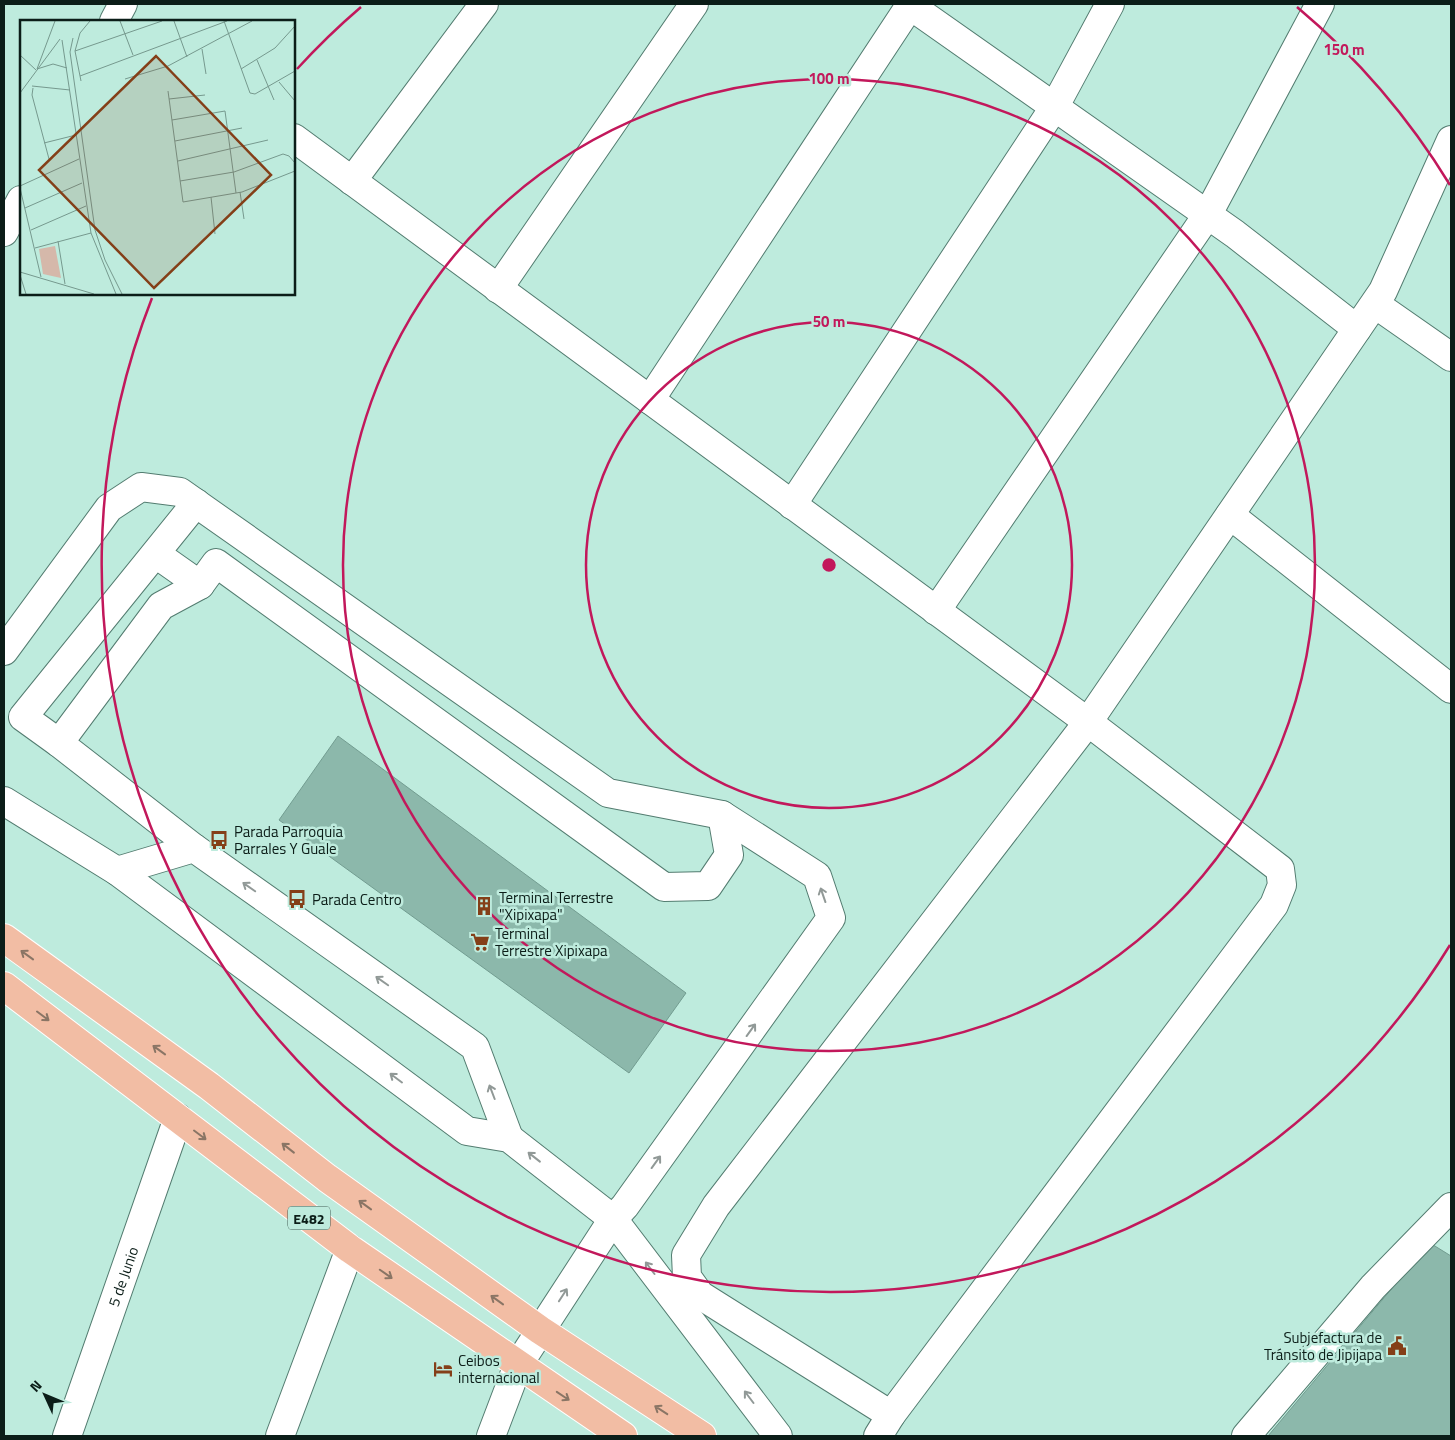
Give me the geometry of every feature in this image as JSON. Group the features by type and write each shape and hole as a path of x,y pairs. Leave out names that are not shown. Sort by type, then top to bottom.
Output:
{"highway":[{"name":"E482","path":"4,938 208,1086 327,1178 540,1330 702,1436"},
{"name":"E482","path":"5,989 350,1249 623,1436"}],"street":[{"path":"114,20 122,4"},
{"path":"352,182 484,4"},
{"path":"498,289 694,4"},
{"path":"650,400 910,4 1208,214 1357,330"},
{"path":"792,505 1055,106 1110,4"},
{"path":"936,611 1208,214 1320,4"},
{"path":"295,139 1088,722 1280,869 1282,885 1274,905 884,1425 700,1295 687,1277 686,1255 716,1206 1088,722 1384,291 1451,140"},
{"path":"4,232 20,202"},
{"path":"1375,304 1451,357"},
{"path":"4,651 109,508 141,487 180,492 608,793 722,815 817,876 831,918 625,1206 613,1219 540,1330 518,1365 491,1436"},
{"path":"196,503 23,717 194,848 475,1047 509,1138"},
{"path":"1230,515 1451,689"},
{"path":"156,554 200,585"},
{"path":"59,743 161,606 200,585 216,563 664,887 708,886 729,855 722,815"},
{"path":"4,801 118,871 467,1131 509,1138 613,1219 778,1436"},
{"path":"118,871 194,848"},
{"name":"5 de Junio","path":"67,1436 178,1118"},
{"path":"1246,1436 1373,1287 1451,1207"},
{"path":"280,1436 350,1249"}],"building":[{"name":"Terminal Terrestre \"Xipixapa\"","path":"338,736 686,993 629,1073 279,820"},
{"name":"Subjefactura de Tránsito de Jipijapa","path":"1430,1243 1451,1256 1451,1436 1268,1436"}],"place":[{"name":"Parada Parroquia Parrales Y Guale","path":"219,840"},
{"name":"Parada Centro","path":"297,899"},
{"name":"Terminal Terrestre \"Xipixapa\"","path":"484,906"},
{"name":"Terminal Terrestre Xipixapa","path":"480,942"},
{"name":"Subjefactura de Tránsito de Jipijapa","path":"1397,1346"},
{"name":"Ceibos internacional","path":"443,1369"}]}
